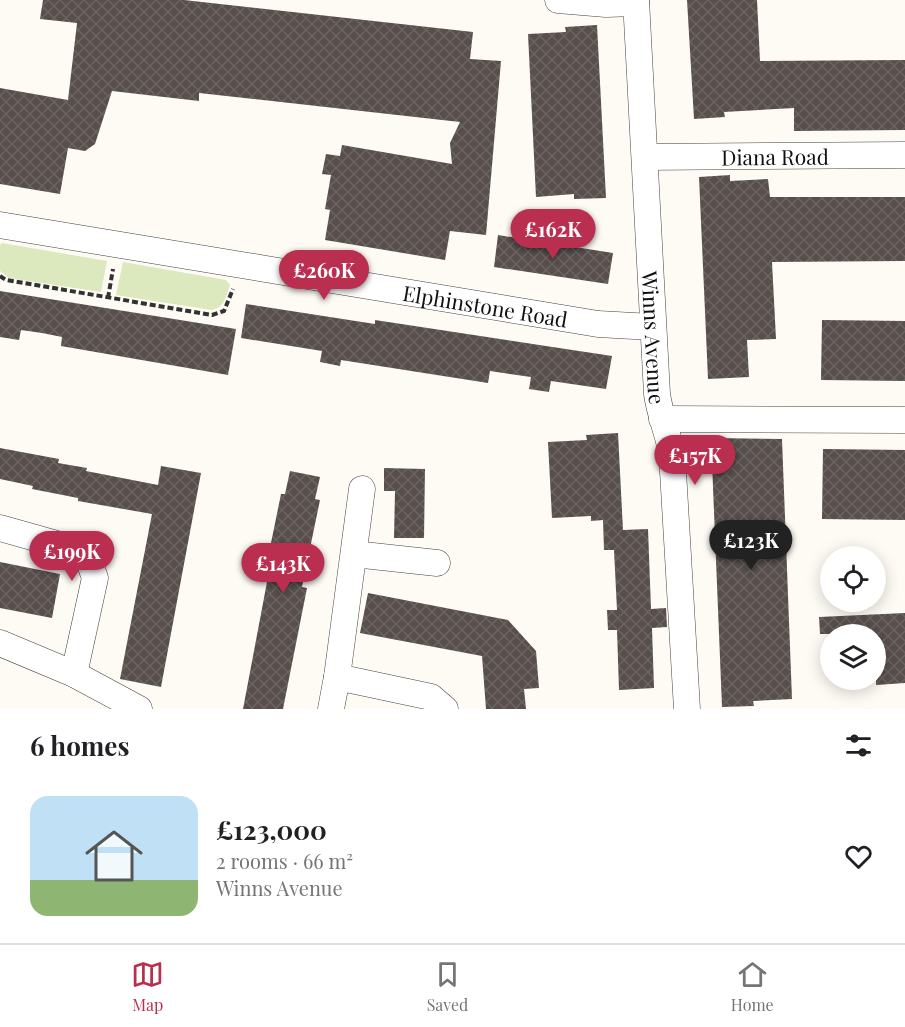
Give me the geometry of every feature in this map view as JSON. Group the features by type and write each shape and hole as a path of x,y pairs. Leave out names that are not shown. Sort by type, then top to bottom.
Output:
{"street":[{"path":"558,0 606,4 636,1"},
{"name":"Winns Avenue","path":"636,1 652,327 657,394 672,454 687,709"},
{"name":"Diana Road","path":"645,157 905,155"},
{"name":"Elphinstone Road","path":"0,225 598,324 652,327"},
{"path":"662,419 905,420"},
{"path":"331,709 362,489"},
{"path":"0,528 78,550 90,564 95,578 74,674"},
{"path":"354,554 437,563"},
{"path":"0,643 74,674 139,709"},
{"path":"337,677 431,697 445,709"}],"path":[{"path":"0,276 6,280 212,315 224,311 227,307 240,265"}],"green space":[{"path":"2,243 107,261 101,292 9,278 0,271 0,245"},
{"path":"123,262 226,280 230,285 222,304 212,310 116,295"}],"building":[{"path":"43,0 184,0 473,32 470,59 501,61 486,235 450,231 445,260 325,240 330,210 325,209 331,175 322,174 326,154 340,156 342,145 452,164 450,143 460,122 199,93 199,101 112,91 95,144 85,151 68,148 60,194 0,184 0,88 68,100 77,23 40,19"},
{"path":"687,0 757,0 760,61 905,60 905,130 794,131 794,108 724,112 725,117 694,119"},
{"path":"597,25 606,198 574,199 574,194 536,197 528,34 566,32 565,27"},
{"path":"730,175 730,181 768,179 770,197 905,197 905,261 772,262 776,339 747,340 749,377 708,379 699,177"},
{"path":"498,235 613,253 608,284 494,267"},
{"path":"0,291 236,329 228,375 61,346 62,337 42,333 21,330 19,340 0,337"},
{"path":"246,304 375,324 375,320 612,356 606,389 551,381 549,392 529,389 531,377 490,371 488,383 341,360 340,366 320,362 322,351 241,338"},
{"path":"822,320 905,321 905,381 821,380"},
{"path":"618,433 623,530 648,529 651,609 666,608 667,627 652,628 654,688 619,690 617,630 608,630 607,610 617,610 614,550 604,550 603,520 591,521 591,516 552,518 548,442 587,440 586,435"},
{"path":"711,438 782,439 792,699 753,701 754,706 722,707"},
{"path":"0,448 59,459 58,463 87,468 86,471 158,485 161,466 201,473 161,687 120,679 152,514 78,501 78,498 32,489 33,486 0,479"},
{"path":"823,449 905,450 905,520 822,519"},
{"path":"384,468 425,469 424,538 394,538 395,491 384,491"},
{"path":"290,471 320,477 315,499 320,500 302,587 307,588 283,709 243,709 267,582 263,582 281,494 285,494"},
{"path":"0,562 60,574 52,618 0,608"},
{"path":"368,593 508,620 536,651 539,688 524,689 526,709 486,709 482,656 360,633"},
{"path":"905,613 905,683 886,684 886,624 820,624 820,634 819,617"}]}
